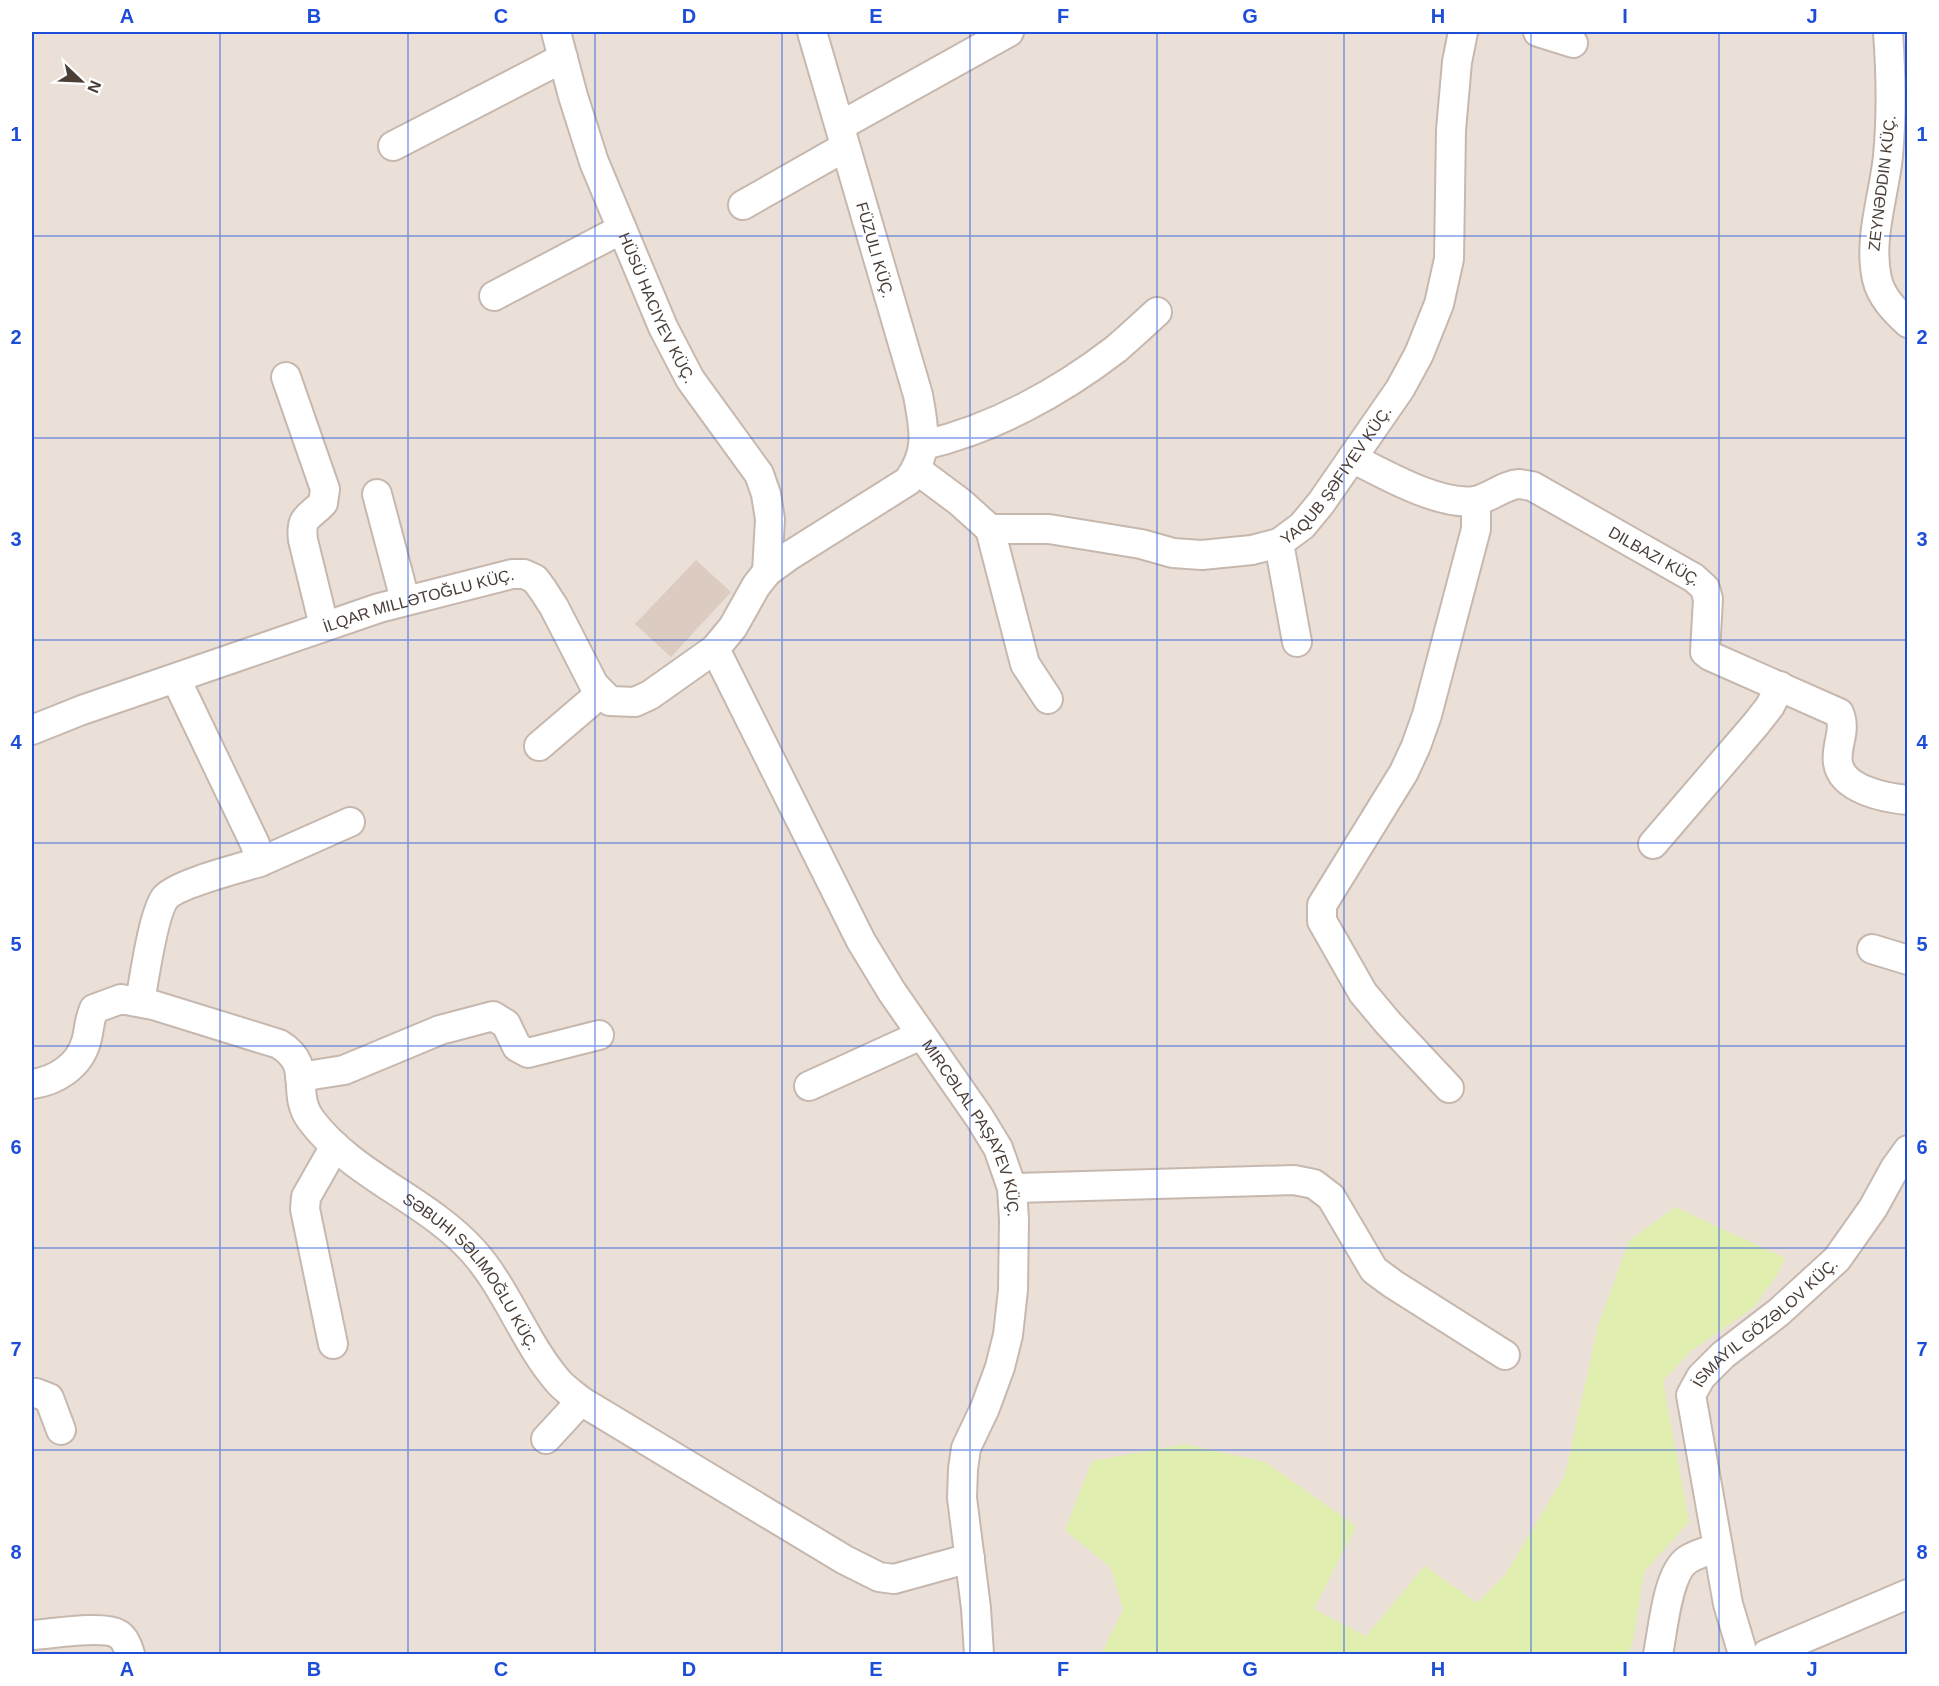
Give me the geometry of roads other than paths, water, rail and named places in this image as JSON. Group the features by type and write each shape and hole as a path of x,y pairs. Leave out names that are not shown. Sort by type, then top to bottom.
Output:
{"street":[{"name":"FÜZULI KÜÇ.","path":"812,32 918,395 924,433 920,457"},
{"path":"743,205 842,137 1009,32"},
{"name":"YAQUB ŞƏFIYEV KÜÇ.","path":"990,529 1049,529 1141,544 1173,553 1202,555 1252,550 1279,543 1302,526 1321,503 1400,389 1419,354 1439,304 1449,259 1451,130 1457,62 1463,32"},
{"path":"1538,32 1573,44"},
{"name":"ZEYNƏDDIN KÜÇ.","path":"1888,32 1899,69 1873,256 1877,282 1890,305 1908,323"},
{"path":"393,146 559,45 594,162 663,327 690,379 759,474 766,494 770,519 767,572"},
{"path":"494,296 622,230"},
{"path":"538,746 601,693 610,700 635,702 650,695 715,649 733,627 756,586 767,572 899,488 908,481 920,457 950,439 1009,415 1056,390 1116,348 1157,312"},
{"path":"286,377 325,489 323,503 306,516 301,527 324,626"},
{"path":"920,457 960,502 990,529 1025,664 1048,699"},
{"name":"DILBAZI KÜÇ.","path":"1352,458 1406,484 1458,501 1476,501 1518,484 1532,486 1694,579 1705,588 1708,599 1705,652 1839,713 1843,721 1838,763 1845,778 1859,788 1888,798 1908,800"},
{"path":"376,494 405,600"},
{"path":"1449,1088 1363,993 1322,921 1322,905 1404,772 1416,746 1427,715 1476,529 1476,501"},
{"path":"1279,543 1297,642"},
{"name":"İLQAR MILLƏTOĞLU KÜÇ.","path":"32,730 82,710 324,626 405,600 512,574 524,574 535,579 554,607 594,685 601,693"},
{"name":"MIRCƏLAL PAŞAYEV KÜÇ.","path":"715,649 861,941 892,993 979,1117 1001,1157 1012,1188 1013,1290 1008,1335 993,1388 966,1448 963,1469 962,1498 976,1608 979,1654"},
{"path":"176,679 255,844 260,862"},
{"path":"1653,844 1756,724 1770,706 1780,686"},
{"path":"140,1002 157,917 165,898 178,888 260,862 350,822"},
{"path":"1872,949 1908,960"},
{"name":"SƏBUHI SƏLIMOĞLU KÜÇ.","path":"32,1084 65,1072 80,1056 86,1041 88,1021 94,1009 121,999 153,1005 279,1044 290,1051 296,1059 303,1105 310,1119 335,1146 448,1228 472,1250 490,1274 542,1361 558,1382 581,1401 845,1560 879,1577 894,1579 970,1558"},
{"path":"300,1077 344,1070 440,1030 493,1016 506,1024 517,1047 528,1053 599,1035"},
{"path":"809,1086 921,1035"},
{"path":"333,1344 305,1209 306,1197 335,1146"},
{"name":"İSMAYIL GÖZƏLOV KÜÇ.","path":"1743,1654 1728,1604 1691,1395 1701,1377 1724,1355 1779,1312 1837,1259 1873,1208 1894,1168 1908,1150"},
{"path":"1012,1188 1294,1180 1314,1184 1331,1197 1374,1270 1505,1355"},
{"path":"32,1393 49,1398 62,1430"},
{"path":"546,1439 581,1401"},
{"path":"1658,1654 1671,1588 1676,1574 1685,1561 1718,1548"},
{"path":"1767,1654 1908,1594"},
{"path":"32,1635 102,1630 116,1632 122,1637 130,1654"}]}
